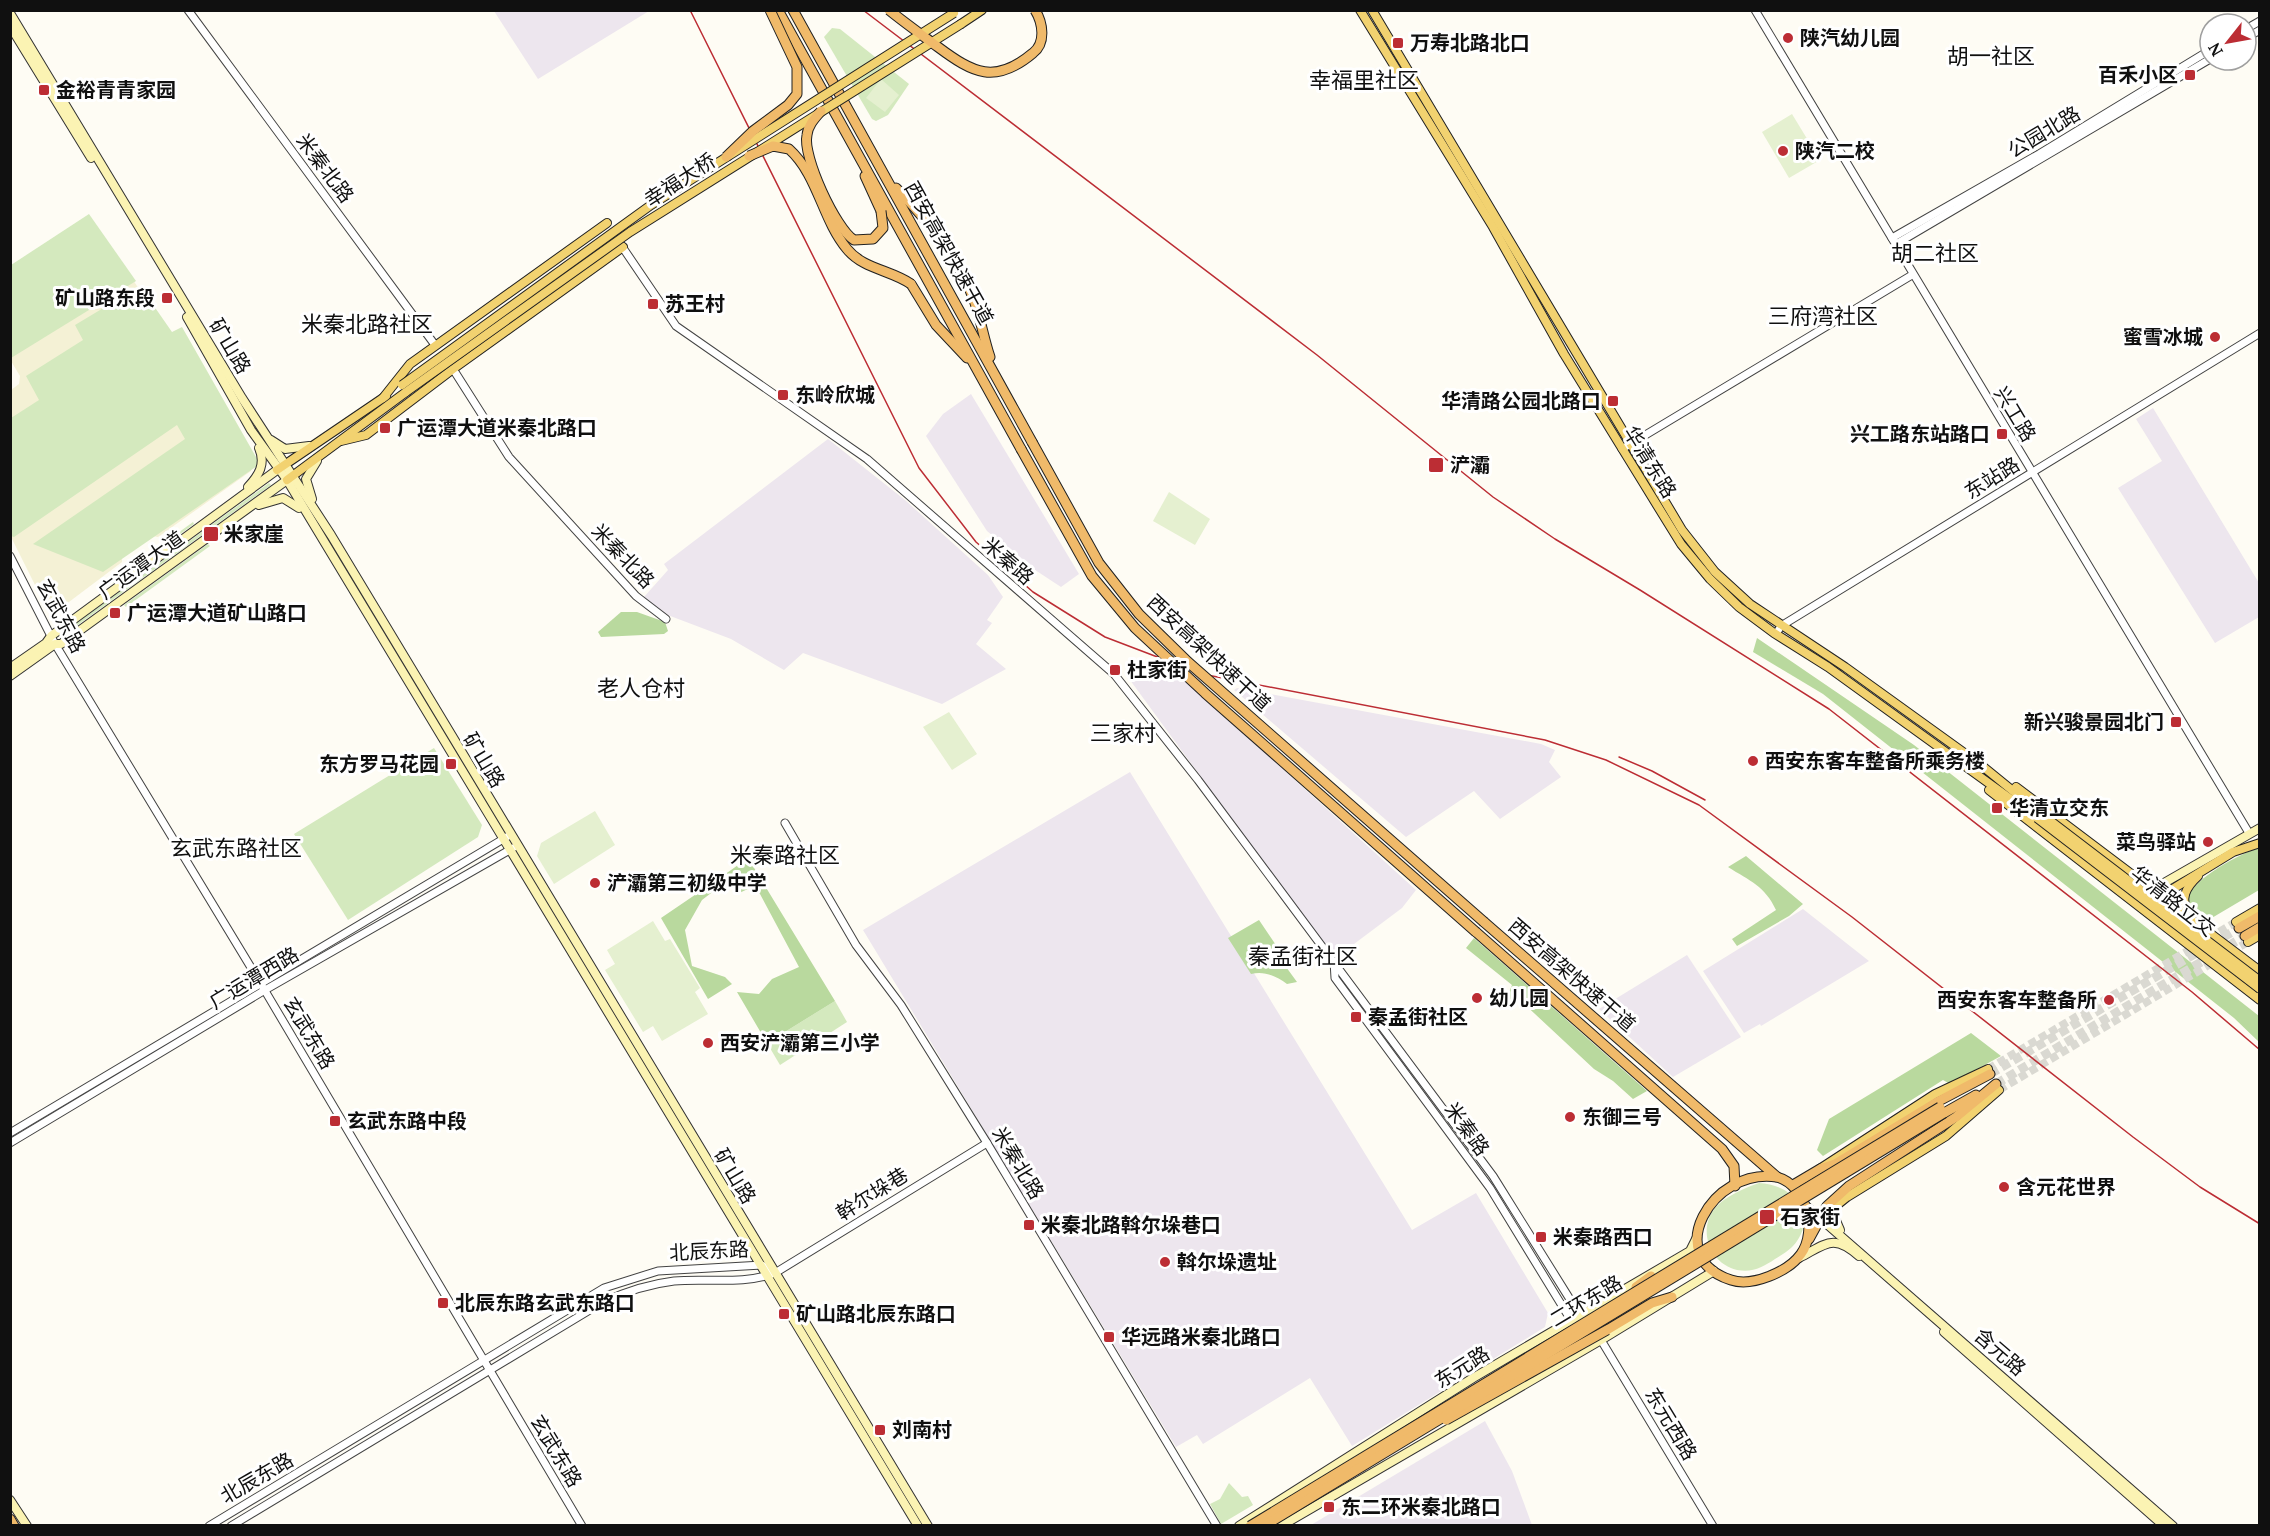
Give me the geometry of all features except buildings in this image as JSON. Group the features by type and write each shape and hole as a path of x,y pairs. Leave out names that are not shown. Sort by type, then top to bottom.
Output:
{"highway":[{"path":"726,157 753,131 788,105 797,94 799,74 795,59 770,10"},
{"name":"西安高架快速干道","path":"778,10 1092,576 1135,628 1205,693 1722,1149 1734,1166 1735,1186"},
{"name":"西安高架快速干道","path":"793,10 1099,563 1139,614 1188,662 1777,1178"},
{"path":"889,10 957,61 984,73 1011,68 1037,50 1042,29 1035,10"},
{"path":"821,111 809,128 806,148 811,165 842,228 854,240 873,239 883,228 881,211 842,124"},
{"path":"749,156 773,146 789,149 801,163 847,249 868,265 911,284 936,325 975,365"},
{"path":"888,180 938,234 965,282 974,301 997,379"},
{"path":"2242,932 2259,916"},
{"path":"2242,932 2259,927"},
{"path":"1942,1110 1989,1072"},
{"path":"1793,1185 1820,1169 1835,1164 1937,1102 1977,1082"},
{"path":"1942,1110 1998,1087"},
{"path":"1804,1248 1808,1222 1804,1204 1793,1185 1777,1178 1757,1178 1719,1194 1706,1206 1697,1235 1702,1257 1714,1271 1731,1280 1751,1282 1768,1276 1795,1260 1804,1248 1827,1206 1849,1186 1998,1087"},
{"name":"二环东路","path":"1250,1526 1413,1431 1942,1110"},
{"path":"1413,1431 1464,1390 1563,1332 1651,1276"},
{"path":"1413,1431 1464,1413 1652,1303 1672,1297"},
{"name":"二环东路","path":"1264,1526 1413,1431"},
{"path":"10,1519 14,1526"}],"main road":[{"name":"幸福大桥","path":"404,389 591,247 726,157 958,10"},
{"name":"幸福大桥","path":"404,389 630,232 982,10"},
{"name":"华清东路","path":"1360,10 1492,227 1564,354 1682,530 1715,572 1750,604 1845,667 1981,765 2039,815"},
{"name":"华清东路","path":"1372,10 1681,544 1704,572 1739,607 1776,634 1828,667 1959,763 2039,815"},
{"name":"矿山路","path":"10,13 263,432 281,468"},
{"name":"矿山路","path":"10,26 173,294 251,430 321,519 762,1265 772,1274 918,1526"},
{"path":"383,398 410,364 607,223"},
{"path":"341,441 366,435 622,247"},
{"name":"广运潭大道","path":"10,676 238,497 383,398 404,389"},
{"name":"广运潭大道","path":"10,668 46,643 53,640 61,644 341,441 404,389"},
{"path":"238,497 259,474 263,464 262,454 251,430"},
{"path":"263,432 285,449 298,449 316,443"},
{"path":"321,519 306,479 310,469 329,449"},
{"name":"矿山路","path":"289,477 310,521 507,837"},
{"path":"249,509 273,499 284,498 296,504 310,521"},
{"path":"1959,763 2003,803 2259,1000"},
{"path":"1981,765 2025,793 2140,879 2162,888 2208,935 2199,946 2190,946"},
{"name":"华清路立交","path":"2039,815 2259,981"},
{"name":"华清路立交","path":"2039,815 2259,989"},
{"path":"2141,909 2162,888 2259,828"},
{"path":"2162,888 2198,875 2236,851 2259,844"},
{"name":"矿山路","path":"513,847 928,1526"},
{"path":"2198,875 2188,888 2183,902 2188,914 2259,971"},
{"path":"2259,908 2242,932 2259,935"},
{"path":"2223,972 2222,964 2232,954 2239,955"},
{"path":"1820,1169 1935,1094 1989,1072"},
{"path":"1820,1218 1946,1136 1998,1087"},
{"path":"1846,1238 1834,1219 1836,1206 1849,1186"},
{"name":"含元路","path":"1804,1204 1846,1238 2173,1526"},
{"name":"东元路","path":"1239,1526 1473,1378 1651,1276 1690,1251 1697,1235"},
{"name":"含元路","path":"1795,1260 1830,1241 1837,1241 1853,1251 2164,1526"},
{"path":"1281,1526 1601,1340 1714,1271"},
{"path":"11,1501 27,1526"}],"street":[{"name":"米秦北路","path":"188,10 435,345"},
{"name":"兴工路","path":"1755,10 2248,833"},
{"name":"公园北路","path":"1894,241 2198,57"},
{"name":"公园北路","path":"1894,241 2198,66"},
{"name":"米秦路","path":"614,234 676,326 867,459 1114,674 1198,780 1498,1182 1581,1317"},
{"path":"1626,446 1912,275"},
{"name":"东站路","path":"1776,634 1781,626 2259,333"},
{"name":"米秦北路","path":"453,369 509,457 636,596 666,619"},
{"name":"玄武东路","path":"10,556 53,640 263,987 582,1526"},
{"name":"米秦北路","path":"785,823 856,945 901,1005 987,1143 1216,1526"},
{"name":"广运潭西路","path":"10,1143 507,837"},
{"name":"广运潭西路","path":"10,1133 263,987 513,847"},
{"name":"米秦路","path":"1334,961 1335,978 1490,1188 1572,1322"},
{"path":"1359,1010 1367,1005"},
{"name":"幹尔垛巷","path":"772,1274 987,1143"},
{"name":"北辰东路","path":"209,1526 590,1296 630,1278 658,1271 762,1265"},
{"name":"北辰东路","path":"231,1526 603,1302 635,1289 675,1281 772,1274"},
{"name":"东元西路","path":"1601,1340 1713,1526"}],"shaded area":[{"path":"494,11 649,11 538,79"},
{"path":"124,266 252,463 251,471 158,537 141,534 122,547 122,562 57,611 47,609 11,537 11,390 19,384 20,376 11,361 11,334"},
{"path":"971,394 1079,574 1061,587 1029,566 987,531 926,436 943,414"},
{"path":"2153,408 2259,583 2259,617 2215,643 2118,488 2162,461 2136,419"},
{"path":"828,439 905,500 988,575 1003,597 987,620 992,623 976,644 1006,669 942,704 803,653 784,670 731,639 665,614 644,597 668,570 664,564"},
{"path":"1163,667 1177,673 1416,890 1402,908 1334,959 1130,680 1140,671 1147,678"},
{"path":"1237,688 1541,744 1555,750 1549,762 1561,777 1500,819 1474,791 1406,837 1234,690"},
{"path":"1130,772 1412,1230 1476,1193 1548,1313 1545,1327 1352,1446 1310,1378 1203,1444 1197,1435 1176,1447 863,930"},
{"path":"1803,909 1869,961 1761,1026 1760,1024 1744,1033 1703,971"},
{"path":"1687,955 1741,1037 1673,1077 1599,1009"},
{"path":"1485,1421 1512,1471 1532,1525 1311,1525"}],"green space":[{"path":"832,28 840,29 909,84 888,115 876,121 872,119 824,37"},
{"path":"881,79 899,95 885,112 866,98"},
{"path":"1792,114 1820,160 1789,178 1762,132"},
{"path":"89,214 136,281 11,358 11,265"},
{"path":"140,286 172,332 182,327 260,464 103,572 33,544 185,439 177,425 14,537 11,536 11,418 39,400 26,376 83,340 75,325"},
{"path":"269,483 271,485 68,632 67,630"},
{"path":"1169,492 1210,519 1195,545 1153,521"},
{"path":"193,522 194,524 113,583 112,581"},
{"path":"208,544 210,546 126,607 124,605"},
{"path":"621,612 637,612 665,622 668,631 664,634 601,637 598,632"},
{"path":"1757,638 1914,745 2259,1016 2259,1042 2234,1018 1823,694 1753,652"},
{"path":"949,712 977,754 952,770 923,727"},
{"path":"434,748 482,825 478,837 348,920 294,834"},
{"path":"595,811 615,845 554,884 537,856 541,843"},
{"path":"2259,848 2259,890 2205,922 2192,912 2188,898 2198,883 2230,861"},
{"path":"1746,856 1803,904 1789,916 1737,946 1732,939 1776,910 1762,890 1728,867"},
{"path":"748,858 835,1001 767,1043 737,992 759,994 772,979 799,967 760,894 750,888 737,894 724,875"},
{"path":"711,884 715,890 702,900 685,930 692,966 725,977 732,984 708,999 661,918"},
{"path":"1259,920 1284,957 1281,960 1297,982 1287,984 1270,975 1251,974 1228,938"},
{"path":"653,921 665,941 670,939 700,988 695,992 708,1014 662,1041 653,1026 643,1032 605,970 615,964 607,950"},
{"path":"1474,938 1647,1091 1633,1099 1613,1081 1594,1069 1520,1000 1515,1003 1507,997 1512,985 1466,948"},
{"path":"835,1001 847,1022 780,1065 767,1043"},
{"path":"1971,1033 2001,1056 1950,1084 1943,1080 1823,1156 1817,1150 1829,1119"},
{"path":"1759,1183 1781,1188 1798,1201 1804,1219 1803,1230 1793,1246 1771,1262 1753,1270 1737,1270 1728,1267 1713,1254 1707,1236 1707,1226 1719,1204 1736,1193"},
{"path":"1229,1483 1242,1497 1248,1496 1253,1505 1221,1524 1210,1504 1220,1499"}],"tunnel":[{"path":"2209,938 2236,922"},
{"path":"1990,1074 2239,928"},
{"path":"1996,1084 2245,936"},
{"path":"2230,952 2248,942"},
{"path":"1988,1069 2196,946"},
{"path":"1999,1090 2217,960"}],"railway":[{"path":"690,10 919,468 976,542 1033,592 1105,637 1202,674 1545,740 1606,760 1699,805 1852,917 2133,1137 2200,1187 2260,1224"},
{"path":"863,10 1317,355 1493,497 1555,539 1829,709 2192,992 2260,1050"},
{"path":"1619,757 1652,771 1705,800"}],"place":[{"name":"陕汽幼儿园","path":"1788,38"},
{"name":"万寿北路北口","path":"1398,43"},
{"name":"百禾小区","path":"2190,75"},
{"name":"金裕青青家园","path":"44,90"},
{"name":"陕汽二校","path":"1783,151"},
{"name":"矿山路东段","path":"167,298"},
{"name":"苏王村","path":"653,304"},
{"name":"蜜雪冰城","path":"2215,337"},
{"name":"东岭欣城","path":"783,395"},
{"name":"华清路公园北路口","path":"1613,401"},
{"name":"广运潭大道米秦北路口","path":"385,428"},
{"name":"兴工路东站路口","path":"2002,434"},
{"name":"浐灞","path":"1436,465"},
{"name":"米家崖","path":"211,534"},
{"name":"广运潭大道矿山路口","path":"115,613"},
{"name":"杜家街","path":"1115,670"},
{"name":"新兴骏景园北门","path":"2176,722"},
{"name":"西安东客车整备所乘务楼","path":"1753,761"},
{"name":"东方罗马花园","path":"451,764"},
{"name":"华清立交东","path":"1997,808"},
{"name":"菜鸟驿站","path":"2208,842"},
{"name":"浐灞第三初级中学","path":"595,883"},
{"name":"幼儿园","path":"1477,998"},
{"name":"西安东客车整备所","path":"2109,1000"},
{"name":"秦孟街社区","path":"1356,1017"},
{"name":"西安浐灞第三小学","path":"708,1043"},
{"name":"东御三号","path":"1570,1117"},
{"name":"玄武东路中段","path":"335,1121"},
{"name":"含元花世界","path":"2004,1187"},
{"name":"石家街","path":"1767,1217"},
{"name":"米秦北路斡尔垛巷口","path":"1029,1225"},
{"name":"米秦路西口","path":"1541,1237"},
{"name":"斡尔垛遗址","path":"1165,1262"},
{"name":"北辰东路玄武东路口","path":"443,1303"},
{"name":"矿山路北辰东路口","path":"784,1314"},
{"name":"华远路米秦北路口","path":"1109,1337"},
{"name":"刘南村","path":"880,1430"},
{"name":"东二环米秦北路口","path":"1329,1507"}],"district":[{"name":"胡一社区","path":"1991,56"},
{"name":"幸福里社区","path":"1364,80"},
{"name":"胡二社区","path":"1935,253"},
{"name":"三府湾社区","path":"1823,316"},
{"name":"米秦北路社区","path":"367,324"},
{"name":"老人仓村","path":"641,688"},
{"name":"三家村","path":"1123,733"},
{"name":"玄武东路社区","path":"236,848"},
{"name":"米秦路社区","path":"785,855"},
{"name":"秦孟街社区","path":"1303,956"}]}
